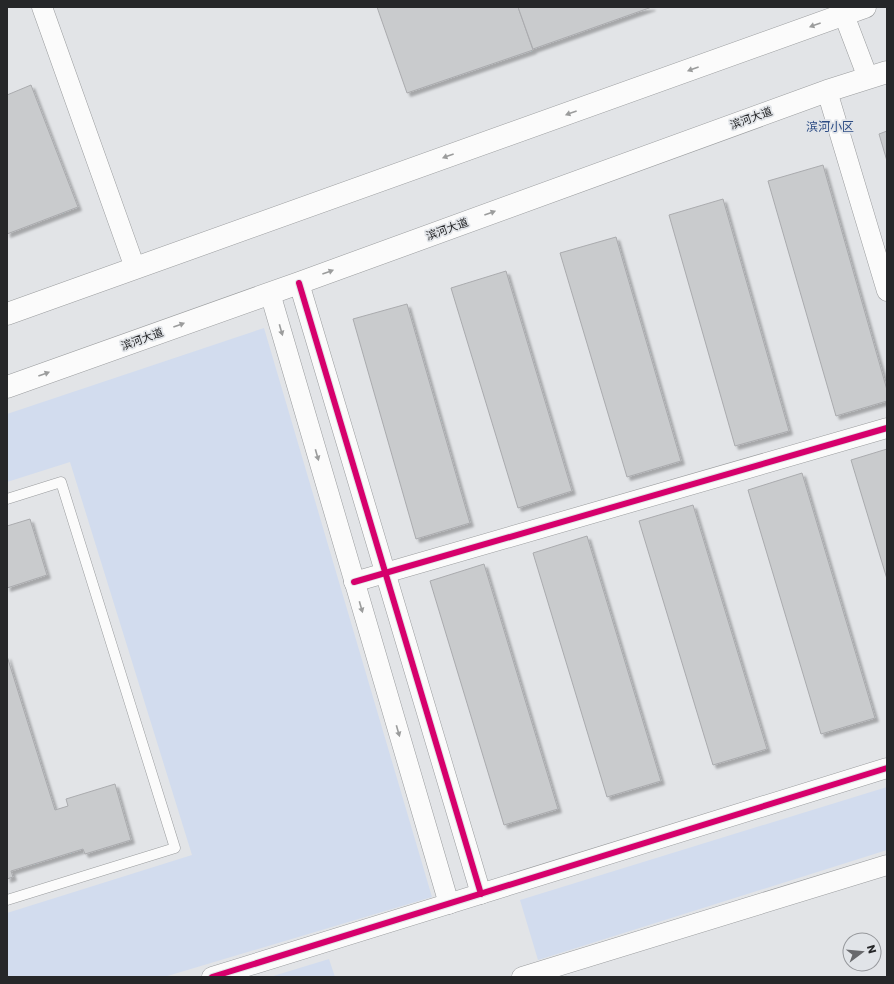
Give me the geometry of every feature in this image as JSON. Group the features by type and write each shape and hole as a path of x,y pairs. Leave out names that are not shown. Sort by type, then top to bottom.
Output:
{"main road":[{"path":"7,314 843,11 865,7"},
{"name":"滨河大道","path":"7,387 299,283 827,91 878,75"}],"street":[{"path":"42,7 135,268"},
{"path":"843,11 878,75"},
{"path":"827,91 887,291"},
{"path":"299,283 481,894"},
{"path":"270,293 449,904"},
{"path":"354,582 887,428"},
{"path":"212,977 887,768"},
{"path":"522,977 887,865"}],"lane":[{"path":"7,499 61,482 175,848 7,900"}],"shaded area":[{"path":"264,328 432,897 164,977 7,977 7,913 192,855 70,462 7,482 7,414"},
{"path":"887,787 887,850 538,960 520,900"},
{"path":"329,959 335,977 270,977"}],"building":[{"path":"377,7 518,7 533,50 407,93"},
{"path":"518,7 652,7 533,49"},
{"path":"31,85 78,207 7,234 7,95"},
{"path":"887,131 887,161 879,134"},
{"path":"823,165 887,390 887,401 836,416 768,181"},
{"path":"723,199 789,431 735,446 669,215"},
{"path":"616,237 681,461 627,477 560,253"},
{"path":"506,271 572,491 518,508 451,288"},
{"path":"407,304 470,523 416,539 353,319"},
{"path":"887,449 887,579 851,460"},
{"path":"802,473 875,718 821,734 748,490"},
{"path":"693,505 767,749 713,765 639,521"},
{"path":"30,519 47,575 7,588 7,526"},
{"path":"587,536 661,781 607,797 533,553"},
{"path":"484,564 558,809 504,825 430,581"},
{"path":"7,656 55,810 68,806 66,799 115,784 131,840 85,854 83,849 11,871 13,877 7,879"}],"cycle path":[{"path":"299,283 481,894"},
{"path":"354,582 887,428"},
{"path":"212,977 887,768"}],"district":[{"name":"滨河小区","path":"830,126"}]}
